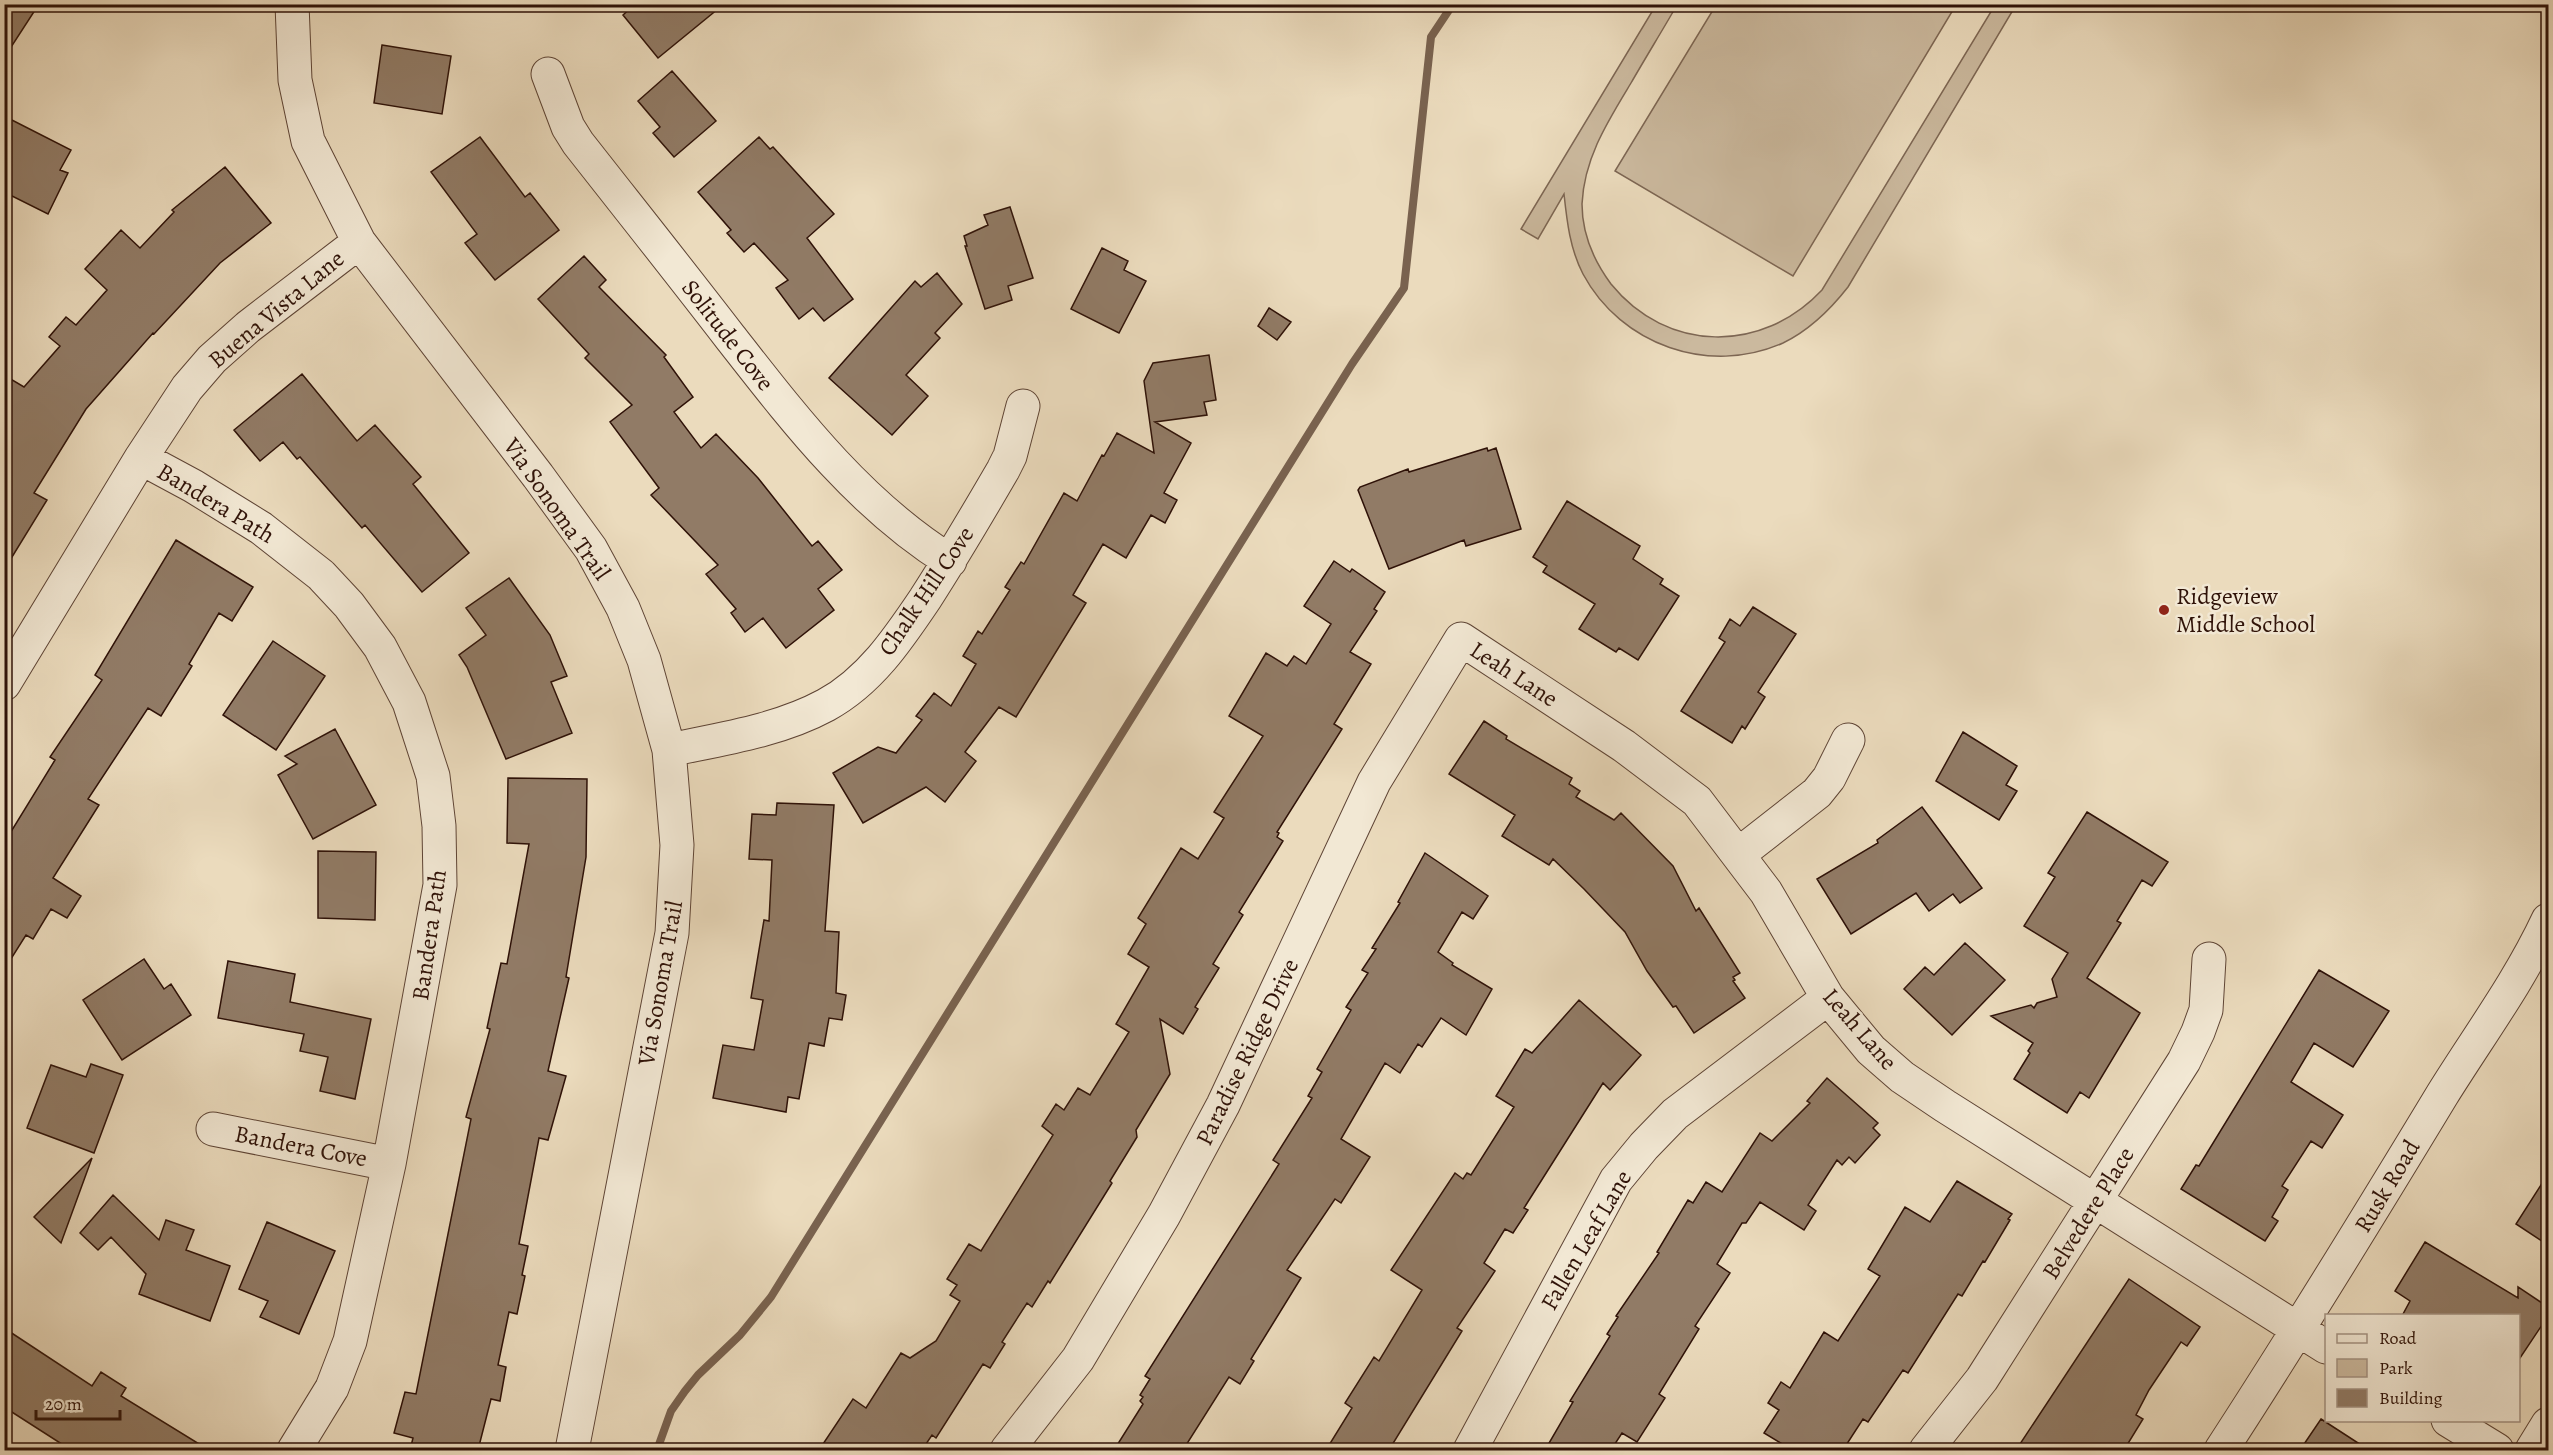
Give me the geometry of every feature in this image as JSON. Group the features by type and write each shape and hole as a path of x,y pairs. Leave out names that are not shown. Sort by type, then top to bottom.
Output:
{"street":[{"name":"Via Sonoma Trail","path":"292,4 295,80 308,141 359,242 591,549 624,608 644,660 669,750 677,845 672,933 572,1450"},
{"name":"Solitude Cove","path":"548,74 568,127 578,143 803,430 862,492 918,541 950,561"},
{"name":"Buena Vista Lane","path":"4,684 141,458 187,388 212,359 248,327 359,242"},
{"name":"Chalk Hill Cove","path":"669,750 788,723 827,705 846,692 883,658 950,561 1010,456 1023,406"},
{"name":"Bandera Path","path":"141,458 193,486 261,528 321,575 349,605 380,647 409,702 433,776 438,816 440,885 389,1164 350,1341 332,1388 294,1450"},
{"name":"Leah Lane","path":"1461,639 1624,746 1697,801 1766,892 1828,998 1871,1050 1902,1077 2325,1346"},
{"name":"Paradise Ridge Drive","path":"1007,1450 1078,1359 1164,1215 1222,1105 1374,782 1461,639"},
{"path":"1739,854 1817,793 1829,778 1848,740"},
{"name":"Rusk Road","path":"2221,1450 2299,1330 2458,1069 2495,1014 2548,920"},
{"name":"Belvedere Place","path":"1926,1450 1982,1379 2184,1061 2199,1032 2206,1010 2208,958"},
{"name":"Fallen Leaf Lane","path":"1470,1450 1593,1221 1623,1172 1675,1114 1828,998"},
{"name":"Bandera Cove","path":"213,1129 389,1164"},
{"path":"2451,1422 2497,1450"},
{"path":"2532,1450 2548,1424"}],"green space":[{"path":"1656,5 1677,5 1614,111 1592,156 1587,171 1582,204 1584,226 1594,256 1605,275 1634,307 1659,323 1687,333 1715,337 1744,334 1772,326 1798,311 1822,290 1995,5 2016,5 1848,287 1811,326 1783,343 1755,352 1726,356 1697,354 1670,348 1643,336 1599,299 1583,274 1575,255 1564,194 1538,239 1521,229"},
{"path":"1716,5 1956,5 1793,276 1615,171"}],"building":[{"path":"4,4 39,4 4,58"},
{"path":"635,4 724,4 658,58 623,15"},
{"path":"382,45 451,56 442,114 374,103"},
{"path":"672,71 716,121 674,157 653,133 660,127 638,101"},
{"path":"4,116 71,150 60,170 68,173 48,214 4,192"},
{"path":"480,137 525,197 530,193 559,230 495,280 465,243 477,234 431,172"},
{"path":"759,137 770,149 773,147 834,214 807,238 853,299 824,321 813,308 799,319 776,288 788,280 754,243 744,252 727,233 731,230 698,192"},
{"path":"225,167 271,223 220,263 153,333 86,409 34,493 47,500 4,570 4,375 24,387 60,346 49,337 66,317 76,325 107,290 85,269 121,230 140,248 174,212 172,210"},
{"path":"1010,207 1033,278 1008,286 1012,300 985,309 965,246 967,246 964,236 988,225 984,215"},
{"path":"1102,248 1128,261 1124,270 1146,281 1119,333 1071,309"},
{"path":"584,256 606,280 599,287 666,355 664,357 693,397 674,412 701,448 716,434 758,478 812,546 818,541 842,570 818,589 834,610 786,648 763,618 745,632 731,613 736,609 706,574 718,565 651,495 659,488 610,422 632,405 585,358 589,354 538,299"},
{"path":"937,273 962,304 935,333 940,338 906,375 928,396 892,435 829,378 915,281 921,287"},
{"path":"1269,308 1291,322 1277,340 1258,326"},
{"path":"1209,355 1216,400 1204,402 1207,415 1155,422 1191,443 1164,493 1177,500 1165,523 1151,515 1126,558 1103,544 1073,595 1086,603 1016,717 999,707 965,752 976,761 945,802 926,787 863,823 833,773 878,747 896,753 922,720 916,716 934,693 951,706 976,664 963,656 978,631 982,634 1010,590 1005,587 1021,562 1024,564 1064,493 1077,501 1117,433 1154,453 1144,381 1153,363"},
{"path":"302,374 357,441 375,425 421,477 413,484 469,553 422,592 365,525 362,528 300,457 297,459 283,442 260,461 234,430"},
{"path":"1487,448 1488,451 1496,448 1521,529 1466,546 1464,540 1389,569 1358,490 1360,487 1408,469 1409,472"},
{"path":"1567,501 1640,546 1633,559 1663,579 1660,584 1679,596 1638,660 1619,648 1616,652 1579,629 1595,604 1543,572 1547,566 1533,557"},
{"path":"176,540 253,587 232,621 219,613 189,664 192,666 161,716 148,708 88,799 99,805 53,878 81,896 67,918 51,909 33,939 26,935 4,970 4,835 9,835 55,760 50,757 102,680 95,675"},
{"path":"1334,561 1350,572 1352,569 1385,592 1374,609 1377,611 1350,652 1371,664 1334,724 1342,729 1277,832 1279,833 1277,837 1283,841 1239,912 1243,915 1213,964 1219,968 1195,1007 1198,1009 1183,1034 1160,1019 1170,1074 1136,1130 1137,1137 1110,1181 1112,1183 1050,1283 1048,1281 1032,1307 1027,1303 1002,1342 1005,1344 990,1368 983,1364 936,1438 932,1435 922,1450 819,1450 853,1399 866,1408 901,1353 910,1358 936,1341 960,1301 950,1295 957,1285 947,1279 969,1244 981,1251 1053,1135 1042,1126 1056,1104 1064,1110 1078,1088 1090,1095 1129,1032 1116,1024 1149,967 1128,954 1146,924 1138,918 1181,848 1198,859 1224,818 1214,812 1263,736 1229,716 1266,653 1287,666 1294,656 1306,664 1331,624 1304,606"},
{"path":"509,578 550,635 567,676 551,682 572,733 506,759 467,667 459,655 486,635 466,608"},
{"path":"1753,607 1796,634 1758,692 1765,697 1745,729 1742,726 1732,743 1681,711 1725,642 1719,638 1730,619 1740,626"},
{"path":"273,641 325,676 276,750 223,715"},
{"path":"1484,721 1507,736 1506,739 1572,778 1569,784 1580,791 1576,797 1614,820 1621,813 1673,866 1696,911 1699,908 1740,973 1733,977 1735,980 1733,981 1745,998 1694,1033 1676,1006 1673,1007 1647,971 1625,932 1584,889 1553,859 1549,865 1502,836 1515,815 1449,774"},
{"path":"335,729 376,805 313,839 278,775 297,764 285,756"},
{"path":"1963,732 2017,766 2006,785 2017,791 1999,820 1936,781"},
{"path":"508,778 587,779 586,857 566,977 569,978 548,1071 566,1076 548,1140 539,1138 519,1244 528,1246 522,1275 525,1276 517,1314 509,1312 498,1365 506,1367 500,1401 491,1399 478,1450 410,1450 413,1438 394,1433 405,1392 416,1394 471,1119 466,1117 490,1029 487,1028 501,963 507,964 529,844 507,843"},
{"path":"777,803 834,805 825,931 839,932 836,993 846,995 842,1020 829,1018 824,1046 809,1043 799,1099 788,1097 786,1112 713,1098 723,1045 754,1050 763,1000 751,998 764,920 769,921 772,860 749,859 752,814 776,815"},
{"path":"1922,807 1982,888 1960,903 1953,894 1929,911 1916,893 1851,934 1817,879 1878,843 1877,840"},
{"path":"2087,812 2168,862 2152,886 2142,880 2117,921 2121,923 2087,978 2140,1013 2089,1098 2080,1092 2067,1113 2014,1079 2030,1053 2028,1051 2033,1043 1991,1016 2031,1005 2034,1008 2037,1003 2057,997 2052,979 2068,953 2024,926 2055,877 2048,873"},
{"path":"318,851 376,852 375,920 318,918"},
{"path":"1425,853 1488,896 1473,919 1462,912 1438,952 1453,963 1452,965 1492,989 1466,1035 1441,1018 1422,1047 1418,1044 1400,1073 1385,1063 1341,1139 1370,1157 1341,1203 1335,1199 1287,1270 1301,1278 1251,1359 1254,1361 1240,1384 1229,1377 1183,1450 1114,1450 1143,1404 1140,1401 1143,1397 1140,1395 1150,1379 1145,1376 1279,1164 1273,1160 1312,1098 1308,1096 1322,1072 1317,1069 1351,1010 1346,1007 1368,973 1362,970 1376,949 1372,948 1400,903 1398,902"},
{"path":"1965,943 2005,980 1952,1035 1904,989 1925,967 1934,975"},
{"path":"144,959 164,989 171,984 191,1015 122,1060 83,1000"},
{"path":"228,961 295,974 290,1002 371,1019 355,1099 320,1091 328,1057 300,1051 304,1034 218,1018"},
{"path":"2319,970 2389,1011 2353,1067 2314,1043 2291,1082 2343,1115 2322,1148 2311,1141 2282,1186 2288,1190 2272,1217 2278,1221 2265,1241 2181,1189 2196,1165 2199,1166"},
{"path":"1579,1000 1641,1055 1610,1090 1603,1083 1524,1208 1528,1210 1513,1233 1505,1229 1484,1263 1495,1271 1457,1328 1462,1331 1389,1450 1326,1450 1352,1408 1345,1403 1374,1357 1379,1361 1422,1290 1391,1270 1455,1173 1463,1179 1467,1173 1471,1175 1514,1107 1496,1096 1525,1049 1532,1053"},
{"path":"91,1064 123,1075 94,1153 27,1128 51,1065 86,1077"},
{"path":"1827,1078 1878,1123 1873,1128 1880,1135 1855,1163 1849,1157 1842,1165 1837,1160 1808,1205 1816,1211 1804,1230 1760,1202 1746,1223 1742,1223 1717,1264 1730,1273 1695,1326 1699,1329 1659,1394 1665,1398 1637,1442 1622,1433 1611,1450 1545,1450 1573,1402 1570,1401 1610,1336 1607,1334 1618,1317 1616,1316 1659,1253 1657,1252 1688,1200 1693,1203 1706,1182 1722,1192 1760,1133 1772,1141 1810,1103 1807,1101"},
{"path":"92,1158 61,1243 34,1217"},
{"path":"2548,1174 2548,1245 2516,1224"},
{"path":"1957,1181 2012,1214 1985,1262 1983,1261 1962,1296 1958,1294 1908,1373 1903,1370 1868,1422 1863,1419 1843,1450 1792,1450 1764,1433 1779,1410 1768,1403 1781,1382 1790,1388 1824,1332 1838,1341 1880,1276 1868,1269 1905,1207 1930,1222"},
{"path":"113,1195 159,1240 166,1220 194,1230 186,1250 230,1266 210,1321 139,1294 146,1274 111,1237 98,1250 80,1233"},
{"path":"267,1222 335,1251 299,1334 260,1317 268,1301 239,1289"},
{"path":"2425,1242 2518,1298 2518,1287 2548,1307 2548,1316 2520,1358 2520,1314 2403,1314 2410,1301 2395,1291"},
{"path":"2129,1279 2200,1327 2187,1346 2181,1342 2149,1390 2136,1415 2143,1419 2124,1450 2016,1450"},
{"path":"4,1328 92,1386 101,1372 126,1388 121,1396 209,1450 71,1450 4,1407"},
{"path":"2321,1419 2369,1450 2300,1450"}],"waterway":[{"path":"657,1450 671,1411 685,1391 698,1375 740,1335 771,1297 1352,364 1404,288 1431,37 1453,4"}],"place":[{"name":"Ridgeview Middle School","path":"2164,610"}]}
